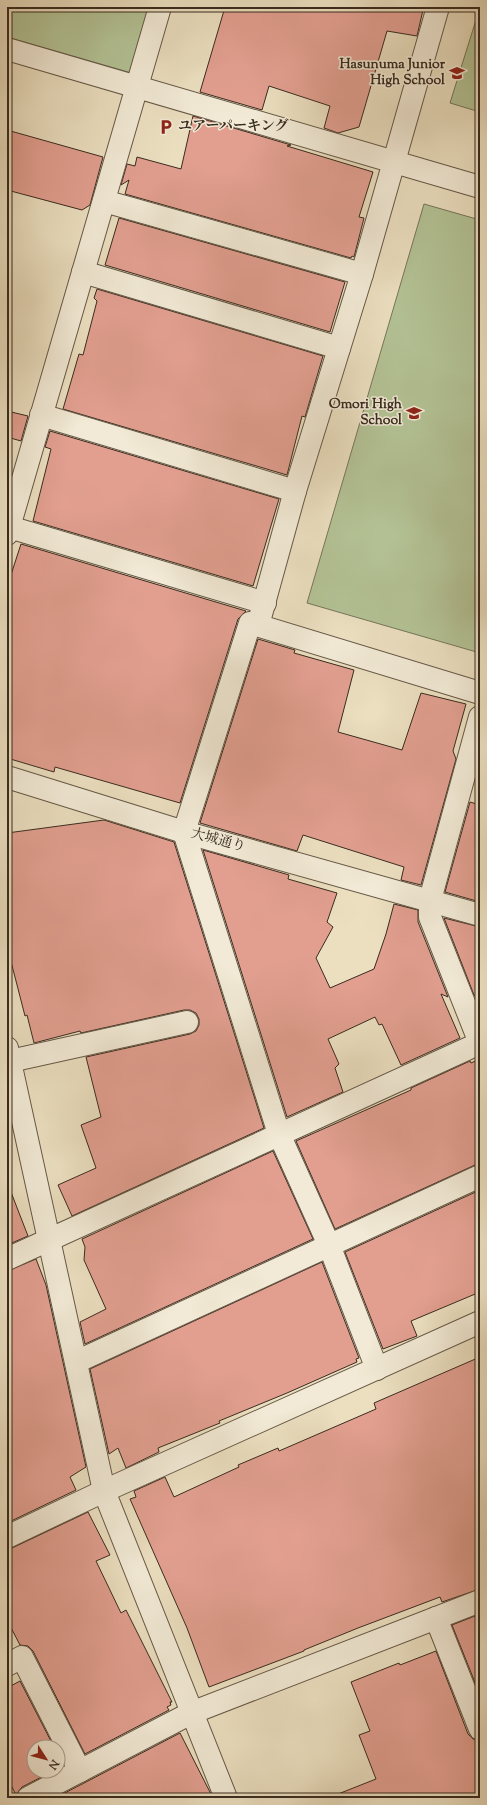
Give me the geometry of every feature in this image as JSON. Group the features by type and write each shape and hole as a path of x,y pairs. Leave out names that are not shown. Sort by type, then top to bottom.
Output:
{"street":[{"path":"160,7 83,272 62,324 41,415 8,530 265,603"},
{"path":"258,625 295,491 362,274 438,7"},
{"path":"7,49 480,187"},
{"path":"104,202 362,274"},
{"path":"83,272 339,348"},
{"path":"41,415 295,491"},
{"path":"377,1369 330,1245 279,1134 184,832 250,623 480,692"},
{"path":"7,1259 480,1043 433,926 430,917 430,900 480,717"},
{"name":"大城通り","path":"7,777 184,832 480,915"},
{"path":"187,1022 8,1054 50,1239 104,1491 226,1798"},
{"path":"76,1362 480,1176"},
{"path":"7,1538 104,1491 480,1322"},
{"path":"28,1798 191,1713 480,1601"},
{"path":"436,1618 480,1729"},
{"path":"7,1665 22,1657 80,1771"}],"green space":[{"path":"7,7 155,7 135,74 7,37"},
{"path":"480,7 480,112 450,103"},
{"name":"Omori High School","path":"424,204 480,220 480,653 307,603"}],"building":[{"path":"225,7 409,7 423,10 417,36 387,31 359,127 338,133 324,128 330,106 269,86 262,110 200,92"},
{"path":"193,116 291,145 287,146 373,172 359,217 364,218 354,257 352,256 351,258 125,194 129,180 121,185 127,164 135,166 137,157 181,169"},
{"path":"7,130 103,157 90,205 82,210 7,190"},
{"path":"119,218 345,282 330,332 105,265"},
{"path":"97,289 323,356 305,417 302,416 287,475 63,409 79,354 83,355 97,301 94,298"},
{"path":"7,411 28,416 21,441 7,437"},
{"path":"50,431 279,499 253,586 33,521 51,449 45,447"},
{"path":"21,544 246,611 238,619 180,803 55,767 54,772 7,758 7,587"},
{"path":"258,639 295,650 294,653 354,670 338,732 402,750 421,693 466,704 453,751 456,759 421,885 401,880 404,867 303,835 297,851 200,823"},
{"path":"470,802 480,805 480,902 445,892"},
{"path":"104,820 174,842 264,1128 72,1216 58,1185 96,1168 81,1125 101,1117 86,1057 190,1034 196,1031 199,1025 199,1019 196,1013 190,1010 184,1010 81,1033 80,1031 34,1043 27,1015 25,1016 7,946 7,833"},
{"path":"203,850 289,875 288,879 337,893 327,922 333,927 316,958 330,988 374,969 394,904 418,910 418,922 448,997 441,994 460,1038 401,1065 382,1024 379,1025 375,1017 328,1039 339,1064 335,1068 343,1092 287,1117"},
{"path":"444,918 480,927 480,997 474,995"},
{"path":"480,1059 480,1164 335,1229 296,1141 411,1090 411,1088 470,1061 471,1063"},
{"path":"273,1151 313,1239 85,1344 80,1322 106,1309 84,1260 85,1247 82,1239"},
{"path":"9,1187 28,1236 7,1245 7,1188"},
{"path":"480,1190 480,1292 411,1321 417,1336 383,1349 345,1252"},
{"path":"36,1259 46,1285 86,1467 70,1477 76,1490 7,1523 7,1271"},
{"path":"322,1262 359,1358 356,1359 357,1362 219,1421 220,1423 158,1448 159,1452 126,1468 118,1448 109,1454 90,1369"},
{"path":"480,1357 480,1589 442,1602 440,1597 209,1687 187,1628 130,1499 136,1497 134,1491 165,1477 174,1497 239,1467 238,1465 278,1448 279,1451 376,1409 374,1403"},
{"path":"88,1512 110,1555 96,1561 121,1613 126,1610 172,1702 170,1702 171,1705 167,1707 169,1710 85,1754 33,1651 28,1646 20,1645 7,1620 7,1549"},
{"path":"480,1614 480,1695 452,1625"},
{"path":"436,1651 468,1734 473,1739 480,1741 480,1794 469,1798 333,1798 333,1796 376,1779 359,1735 370,1731 351,1682 399,1663 400,1665"},
{"path":"20,1681 50,1739 26,1739 26,1779 38,1779 22,1787 16,1795 7,1777 7,1688"},
{"path":"180,1733 213,1798 55,1798 86,1782"}],"place":[{"name":"Hasunuma Junior High School","path":"457,73"},
{"name":"ユアーパーキング","path":"166,127"},
{"name":"Omori High School","path":"414,413"}]}
